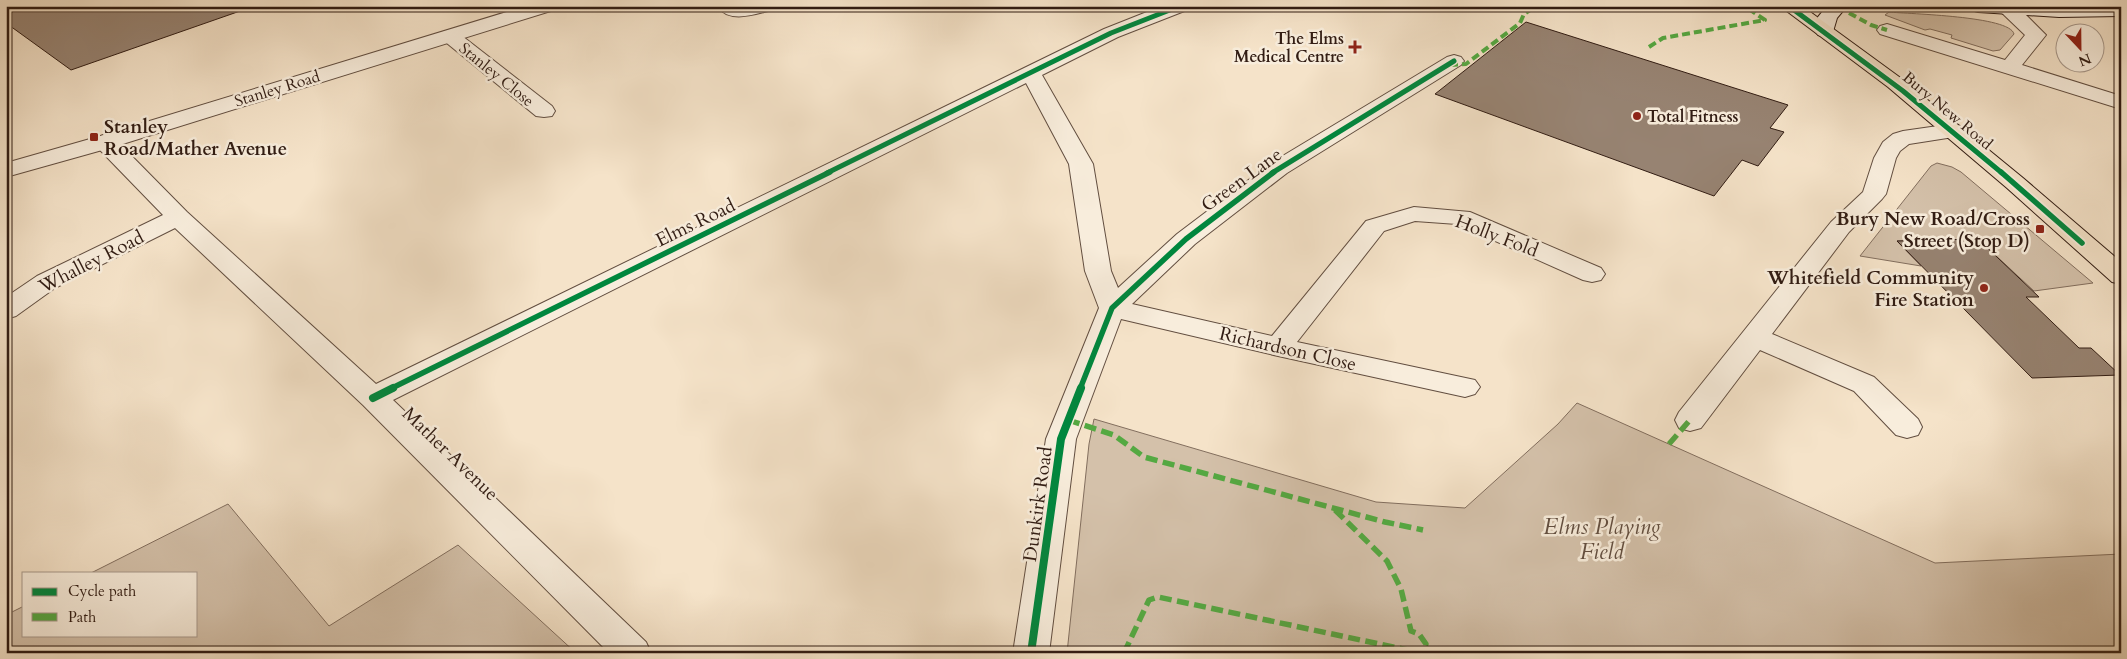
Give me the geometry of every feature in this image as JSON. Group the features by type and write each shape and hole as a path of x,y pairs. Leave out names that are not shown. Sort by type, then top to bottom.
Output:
{"highway":[{"name":"Bury New Road","path":"1789,6 1895,83 2121,276"}],"street":[{"name":"Stanley Road","path":"6,170 105,142 547,6"},
{"path":"726,6 740,12 765,6"},
{"name":"Elms Road","path":"373,398 1111,33 1180,6"},
{"path":"1825,31 1828,17 1838,6"},
{"path":"1978,6 2009,9 2107,9"},
{"path":"2009,9 2036,35 2009,68"},
{"path":"1886,30 1933,39 2009,68 2121,103"},
{"name":"Stanley Close","path":"450,36 544,112"},
{"name":"Green Lane","path":"1112,308 1186,239 1279,168 1454,62"},
{"path":"1031,73 1081,164 1098,271 1112,308"},
{"path":"1690,420 1840,227 1874,194 1885,158 1891,147 1901,139 1911,136 1952,131"},
{"name":"Mather Avenue","path":"105,142 178,217 373,398 633,653"},
{"name":"Holly Fold","path":"1278,347 1375,226 1414,214 1461,217 1592,274"},
{"name":"Whalley Road","path":"6,310 46,282 178,217"},
{"name":"Richardson Close","path":"1112,308 1278,347 1465,387"},
{"name":"Dunkirk Road","path":"1031,653 1061,439 1112,308"},
{"path":"1755,337 1864,384 1907,427"}],"green space":[{"path":"1889,12 1958,17 1996,23 2008,28 2014,34 2000,50 1993,51 1951,38 1952,35 1930,29 1925,30 1885,15"},
{"path":"1937,163 1952,167 1961,172 2093,283 2034,291 1978,239 1960,239 1934,247 1927,240 1897,241 1921,266 1860,256 1931,166"},
{"name":"Elms Playing Field","path":"1577,403 1935,563 2121,554 2121,653 1067,653 1089,444 1094,419 1376,502 1465,508 1558,424"},
{"path":"228,504 329,626 458,545 576,653 6,653 6,615 22,607 22,636 198,636 198,572 93,572"}],"building":[{"path":"6,6 242,6 243,10 71,70 6,23"},
{"name":"Total Fitness","path":"1526,22 1788,105 1770,128 1784,132 1758,166 1742,160 1714,196 1435,94"},
{"path":"1978,239 2039,297 2026,297 2079,348 2091,348 2120,375 2032,378 1897,241"}],"marked path":[{"path":"1649,47 1663,38 1765,20 1746,7"},
{"path":"1450,65 1466,64 1520,23 1524,14 1530,10"},
{"path":"1849,13 1871,25 1887,30"},
{"path":"1068,420 1114,435 1144,457 1385,522 1423,530"},
{"path":"1669,444 1690,420"},
{"path":"1335,510 1387,561 1401,589 1411,631 1419,634 1426,644 1423,653"},
{"path":"1124,653 1149,600 1158,597 1422,653"}],"cycle path":[{"path":"373,398 1111,33 1180,6"},
{"path":"1790,7 1903,91 2082,243"},
{"path":"1031,653 1061,439 1112,308 1186,239 1279,168 1454,61"}],"place":[{"name":"The Elms Medical Centre","path":"1355,47"},
{"name":"Total Fitness","path":"1637,116"},
{"name":"Stanley Road/Mather Avenue","path":"94,137"},
{"name":"Bury New Road/Cross Street (Stop D)","path":"2040,229"},
{"name":"Whitefield Community Fire Station","path":"1984,288"}]}
